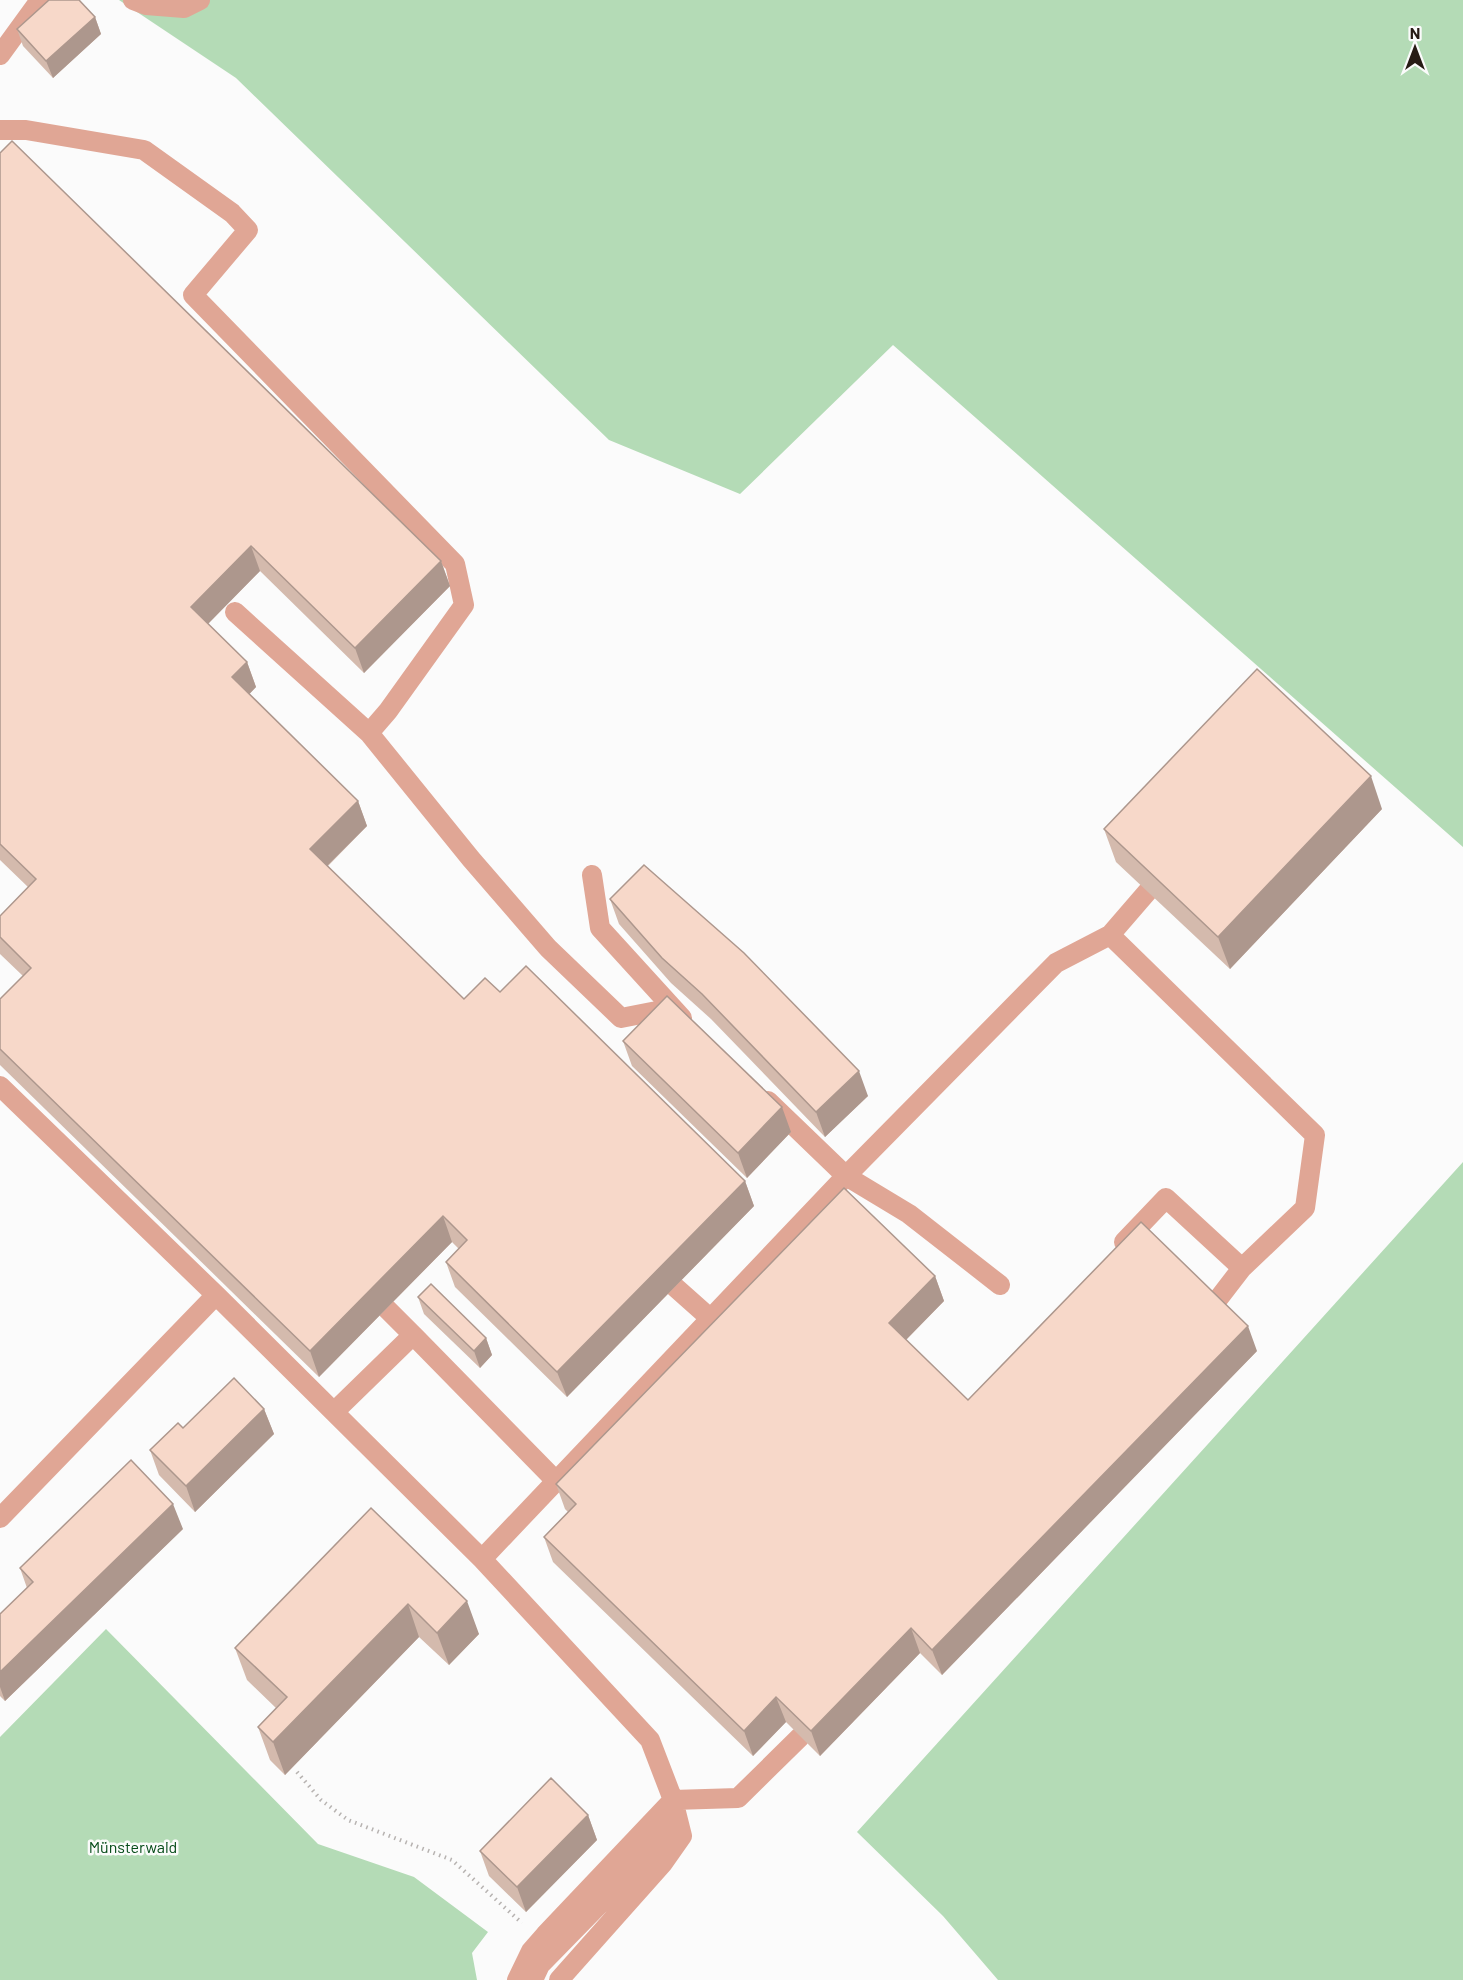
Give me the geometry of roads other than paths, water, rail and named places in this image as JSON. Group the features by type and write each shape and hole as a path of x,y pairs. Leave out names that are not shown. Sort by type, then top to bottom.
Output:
{"lane":[{"path":"0,55 40,0"},
{"path":"133,0 146,5 184,8 200,0"},
{"path":"0,130 26,130 144,150 232,213 248,230 193,295 455,564 464,605 388,711 369,733"},
{"path":"235,612 369,733 471,859 548,948 621,1018 672,1008"},
{"path":"592,874 600,928 672,1008 697,1032"},
{"path":"482,1559 846,1176 1056,963 1110,935 1148,891"},
{"path":"1110,935 1315,1134 1305,1209 1242,1268 1212,1307"},
{"path":"0,1086 216,1295 482,1559 650,1740 673,1800 682,1836 663,1863 560,1980"},
{"path":"755,1088 846,1176 909,1214 1000,1285"},
{"path":"1108,1258 1166,1198 1242,1268"},
{"path":"675,1287 711,1319"},
{"path":"0,1518 216,1295"},
{"path":"386,1308 556,1481"},
{"path":"334,1412 413,1335"},
{"path":"517,1980 531,1952 541,1940 673,1800 738,1798 800,1737"},
{"path":"532,1980 540,1965 638,1863 664,1829 673,1800"}],"park label":[{"name":"Münsterwald","path":"133,1846"}]}
